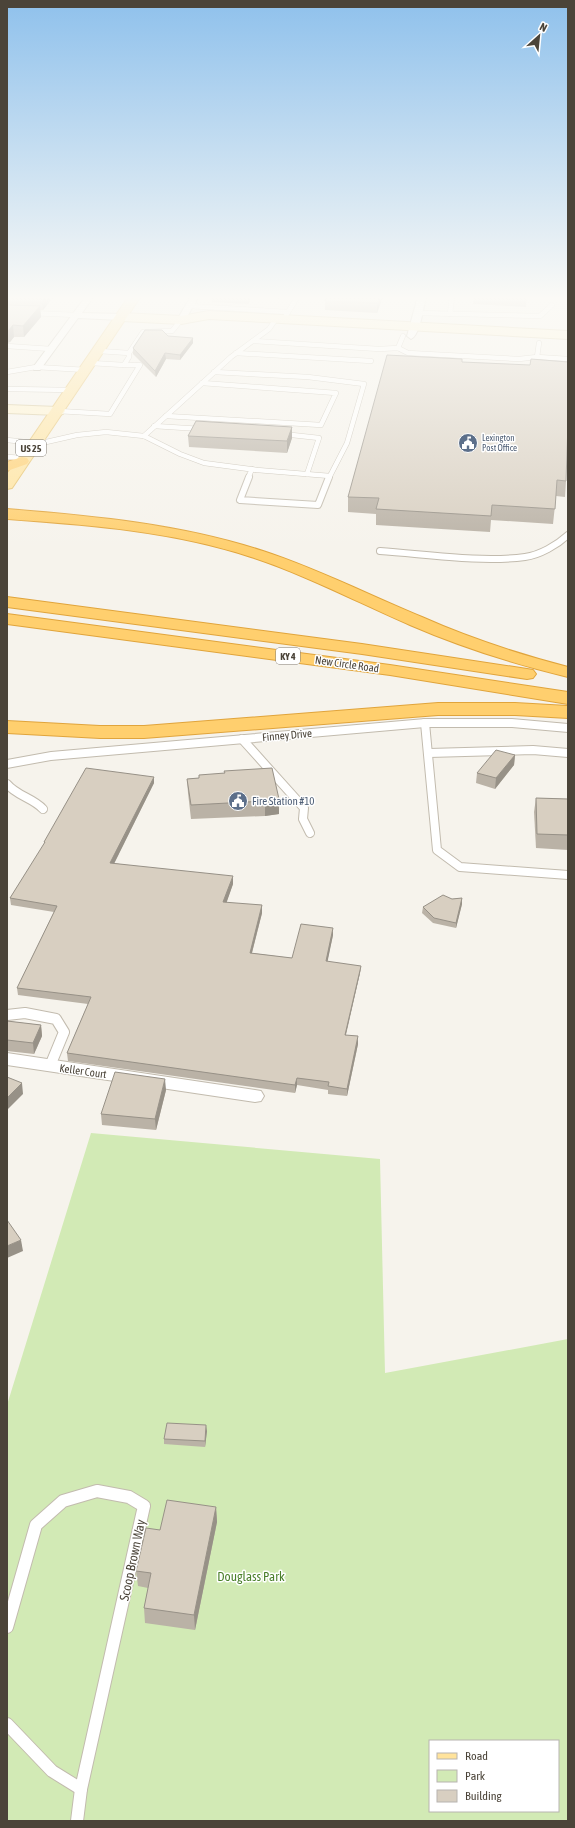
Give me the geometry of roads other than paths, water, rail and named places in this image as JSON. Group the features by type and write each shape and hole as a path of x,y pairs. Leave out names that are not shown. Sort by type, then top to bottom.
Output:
{"highway":[{"path":"7,467 23,459"},
{"path":"7,514 65,518 133,526 234,547 286,565 480,646 514,658 568,672"},
{"name":"New Circle Road","path":"7,602 362,648 568,680"},
{"name":"New Circle Road","path":"7,619 390,670 568,698"},
{"path":"7,727 85,732 144,732 438,709 515,709 568,712"}],"main road":[{"name":"US 25","path":"7,485 23,459 58,412 78,381"}],"street":[{"path":"7,409 58,412"},
{"name":"Finney Drive","path":"7,764 51,756 425,723 512,723 568,728"},
{"name":"Keller Court","path":"7,1059 255,1096"}],"lane":[{"path":"58,412 110,414 130,381"},
{"path":"252,469 240,500 318,505 330,476 340,460 353,426 364,384 345,381"},
{"path":"144,436 202,383 336,393 321,425 166,416"},
{"path":"7,389 72,390"},
{"path":"154,426 208,430"},
{"path":"7,440 34,444 77,435 106,432 144,436 180,454 204,463 330,476"},
{"path":"277,434 316,436 319,438 307,474"},
{"path":"7,456 23,459"},
{"path":"380,551 483,558 526,557 557,545 568,536"},
{"path":"425,723 437,850 460,867 568,875"},
{"path":"242,739 304,808 303,819 310,833"},
{"path":"429,753 533,750 568,753"},
{"path":"7,784 11,790 38,802 43,809"},
{"path":"7,1015 25,1013 56,1019 64,1032 50,1066"},
{"name":"Scoop Brown Way","path":"7,1627 36,1525 63,1501 97,1491 129,1497 144,1506 81,1789 77,1821"},
{"path":"7,1724 52,1771 81,1789"}],"place":[{"name":"Lexington Post Office","path":"468,443"},
{"name":"Fire Station #10","path":"238,801"}],"park label":[{"name":"Douglass Park","path":"251,1576"}]}
